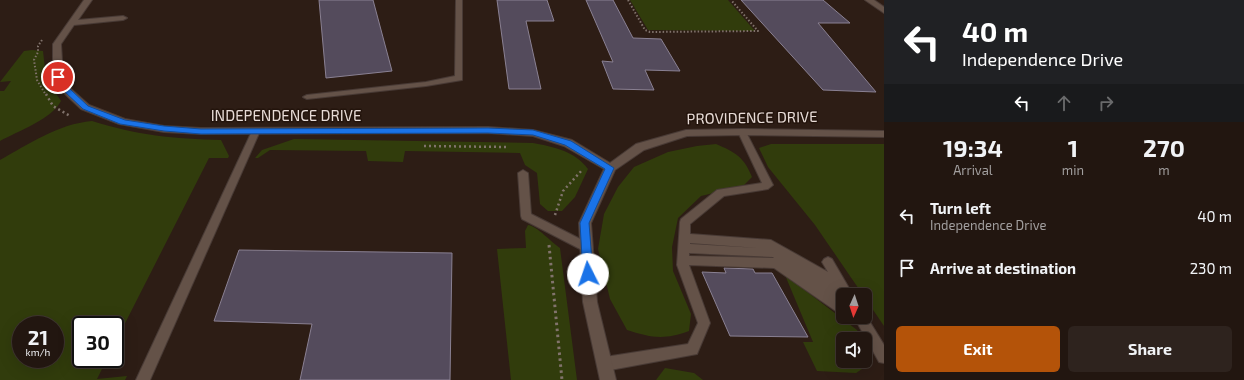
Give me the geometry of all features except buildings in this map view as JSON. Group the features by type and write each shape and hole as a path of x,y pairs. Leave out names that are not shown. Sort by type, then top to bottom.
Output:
{"street":[{"name":"INDEPENDENCE DRIVE","path":"88,0 57,44 58,77 67,90 85,107 123,122 164,129 201,131 488,130 533,133 568,143 610,168"},
{"path":"869,0 884,11"},
{"path":"71,23 123,18"},
{"name":"PROVIDENCE DRIVE","path":"610,168 640,147 686,133 742,132 884,134"},
{"path":"608,380 590,302 585,223 610,168"}],"lane":[{"path":"307,97 426,84 459,78 459,0"},
{"path":"143,380 256,131"},
{"path":"605,364 692,350 704,323 683,265 685,222 721,193 768,185 742,132"},
{"path":"523,173 526,216 552,228 586,247"},
{"path":"684,243 771,244 840,288"},
{"path":"684,243 775,253 836,295"},
{"path":"683,260 776,263 836,305"},
{"path":"828,262 843,288"},
{"path":"865,324 884,357"}],"path":[{"path":"628,0 644,30 650,32 758,31 731,0"},
{"path":"38,46 38,52 34,60 37,80 53,106"},
{"path":"419,146 512,147"},
{"path":"562,380 548,240 563,191 584,168 578,165"}],"green space":[{"path":"630,0 728,0 755,31 648,30"},
{"path":"24,51 43,51 46,78 61,101 57,107 42,119 0,141 0,91 4,91 11,81 0,82"},
{"path":"92,121 140,133 188,139 221,140 229,156 228,158 209,158 124,325 124,316 72,316 72,368 102,368 97,379 127,376 125,380 0,380 0,160 33,141 67,126"},
{"path":"294,139 533,143 564,151 577,158 588,169 575,197 562,211 548,211 540,204 537,173 525,165 520,153 405,151 403,162 368,161 366,151 270,150 258,158 255,158 262,150"},
{"path":"716,144 738,156 746,165 752,177 743,186 701,196 678,218 672,247 673,271 691,314 689,331 672,336 658,337 627,330 610,299 598,249 604,214 618,187 634,167 668,152"},
{"path":"771,144 884,144 884,326 872,308 872,288 858,288 815,225 768,167 759,148"},
{"path":"528,225 540,231 560,248 577,380 511,380 497,249 526,248 525,231"},
{"path":"785,275 836,314 836,324 849,324 858,332 836,332 836,368 864,368 856,373 817,371 803,342 813,342"},
{"path":"665,368 694,373 703,380 656,380"}],"route":[{"path":"58,77 67,90 85,107 123,122 164,129 201,131 488,130 533,133 568,143 610,168 585,223 588,274"}]}
